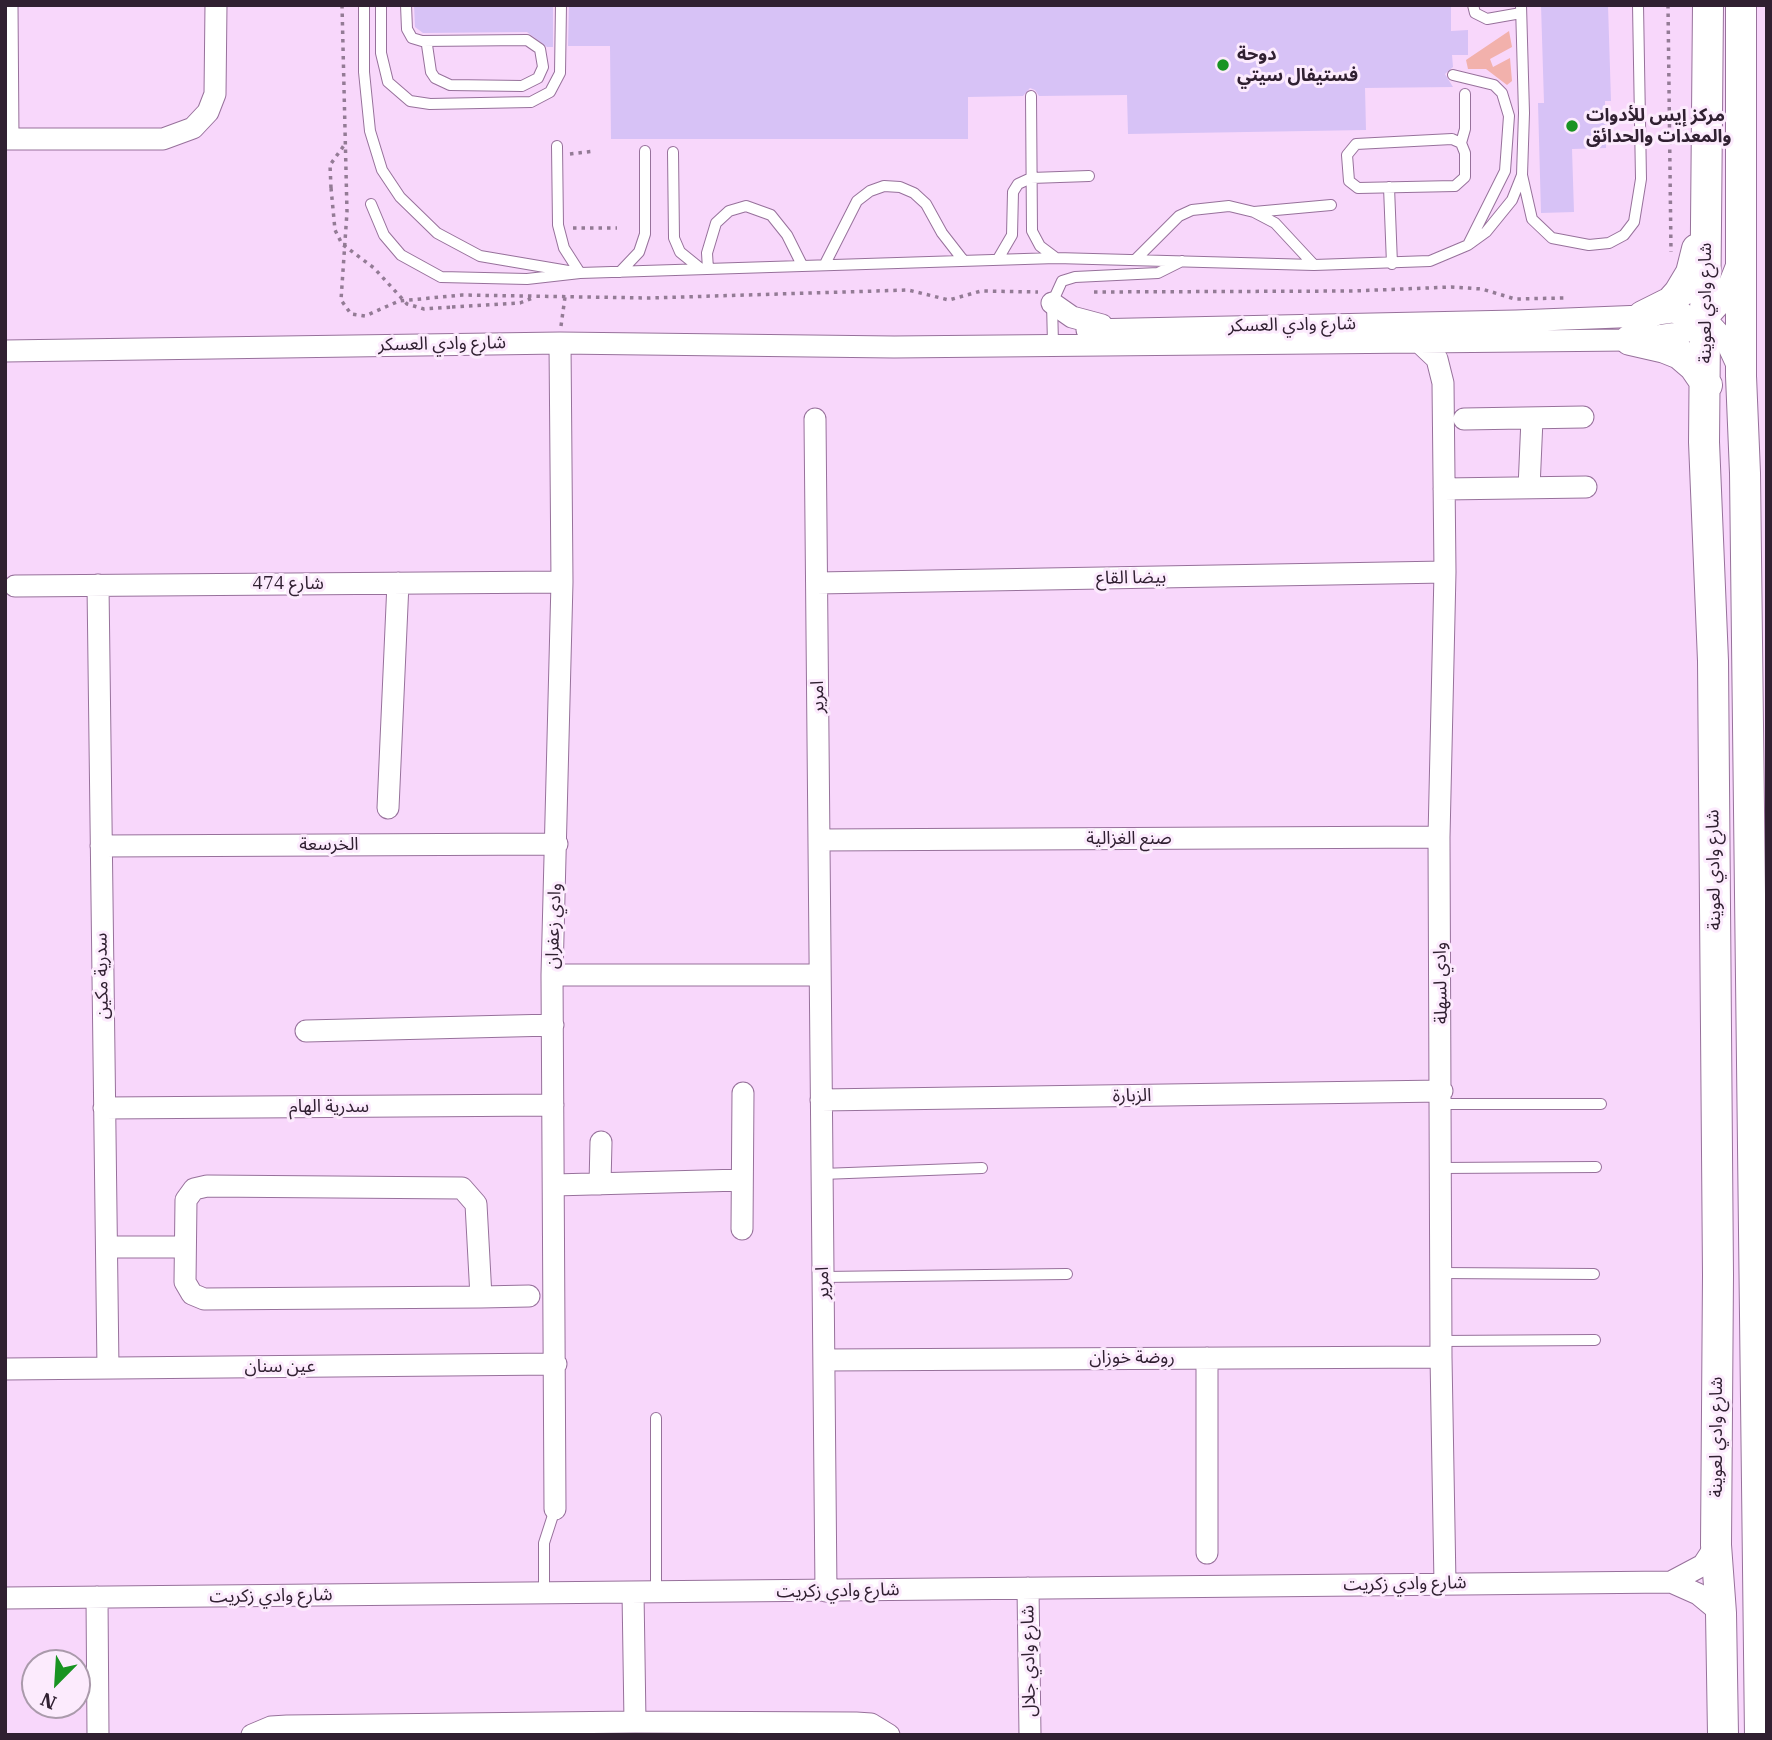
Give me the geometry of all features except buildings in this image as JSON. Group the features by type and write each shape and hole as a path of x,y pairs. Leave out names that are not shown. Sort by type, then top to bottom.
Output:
{"main road":[{"name":"شارع وادي لعوينة","path":"1708,5 1704,442 1713,661 1718,1275 1716,1545 1721,1613 1723,1735"},
{"name":"شارع وادي لعوينة","path":"1741,5 1741,376 1746,482 1760,1735"},
{"path":"1706,385 1694,366 1637,328 1671,302 1686,283 1695,259 1708,190"}],"street":[{"path":"7,5 7,139 163,139 193,128 208,112 215,94 216,5"},
{"path":"1741,376 1726,341 1705,322 1728,292 1742,245"},
{"path":"1052,303 1080,320 1118,329"},
{"name":"شارع وادي العسكر","path":"5,351 559,343 878,344 902,338 1466,342 1637,328 1672,312 1705,322"},
{"name":"شارع وادي العسكر","path":"1052,338 1118,329 1637,328"},
{"name":"وادي لسهلة","path":"1419,342 1437,359 1443,383 1445,572 1439,837 1441,1349 1445,1584"},
{"name":"وادي لسهلة","path":"1443,383 1450,360 1466,342"},
{"name":"وادي زعفران","path":"555,1509 552,975 562,582 559,343"},
{"path":"1464,419 1583,417"},
{"name":"امرير","path":"815,419 826,1591"},
{"path":"1529,488 1532,419"},
{"path":"1444,489 1586,487"},
{"name":"بيضا القاع","path":"817,583 1445,572"},
{"name":"شارع 474","path":"15,586 562,582"},
{"path":"388,808 398,583"},
{"name":"سدرية مكين","path":"98,585 108,1368"},
{"name":"صنع الغزالية","path":"819,840 1439,837"},
{"name":"الخرسعة","path":"101,846 557,844"},
{"path":"552,975 820,975"},
{"path":"306,1031 553,1025"},
{"path":"742,1229 743,1093"},
{"name":"الزبارة","path":"821,1100 1442,1098"},
{"name":"سدرية الهام","path":"104,1108 554,1105"},
{"path":"600,1184 601,1142"},
{"path":"554,1185 742,1180"},
{"path":"481,1297 476,1204 468,1192 455,1186 200,1186 186,1200 187,1288 204,1299 481,1297 529,1296"},
{"path":"107,1247 185,1247"},
{"name":"روضة خوزان","path":"824,1360 1207,1358 1441,1349"},
{"path":"1207,1358 1207,1553"},
{"name":"عين سنان","path":"5,1368 556,1364"},
{"name":"شارع وادي زكريت","path":"1671,1582 1703,1566 1716,1545"},
{"name":"شارع وادي زكريت","path":"5,1598 1671,1582 1698,1594 1721,1613"},
{"name":"شارع وادي جلال","path":"1028,1588 1030,1735"},
{"path":"633,1592 635,1722"},
{"path":"97,1597 98,1735"},
{"path":"252,1735 271,1727 433,1730 635,1722 856,1723 872,1724 889,1735"}],"lane":[{"path":"364,5 370,131 382,170 400,197 437,233 480,256 580,273"},
{"path":"381,5 382,63 388,82 401,96 430,104 531,102 550,92 560,73 561,5"},
{"path":"406,5 408,35 417,40 527,40 540,49 543,67 538,78 522,86 450,85 435,78 431,72 427,46"},
{"path":"1473,5 1478,16 1487,19 1521,9 1524,113 1522,175 1532,219 1539,229 1552,238 1589,245 1609,243 1624,235 1634,222 1641,179 1638,5"},
{"path":"1453,75 1494,85 1502,93 1509,116 1505,171 1468,245"},
{"path":"1461,143 1452,138 1365,141 1352,146 1347,160 1352,184 1359,188 1459,184 1466,172 1465,153 1461,143 1465,129 1465,94"},
{"path":"1031,96 1032,231 1040,246 1056,258"},
{"path":"557,146 558,225 564,248 580,273"},
{"path":"620,272 639,252 645,234 645,151"},
{"path":"673,152 674,238 680,252 704,269"},
{"path":"371,204 384,235 401,255 441,277 477,281 580,273 998,259 1392,264 1430,261 1468,245 1500,216 1522,175"},
{"path":"998,259 1012,236 1015,188 1022,181 1031,178 1089,176"},
{"path":"824,264 857,201 870,191 884,186 900,187 920,198 963,260"},
{"path":"1390,187 1392,264"},
{"path":"1254,212 1331,205"},
{"path":"704,269 716,223 729,211 746,206 771,215 787,235 802,265"},
{"path":"1135,260 1168,225 1192,210 1229,206 1254,212 1275,223 1314,265"},
{"path":"1052,338 1052,303 1057,287 1065,279 1158,272 1182,261"},
{"path":"1442,1098 1601,1104"},
{"path":"1442,1168 1596,1167"},
{"path":"822,1174 982,1168"},
{"path":"1441,1273 1594,1274"},
{"path":"823,1277 1067,1274"},
{"path":"1441,1349 1595,1340"},
{"path":"656,1418 656,1592"},
{"path":"544,1593 544,1543 555,1509"}],"path":[{"path":"345,144 330,165 335,230 342,244 374,268 407,304 424,309 520,303 537,295"},
{"path":"570,166 570,153 595,151"},
{"path":"572,215 573,228 617,228"},
{"path":"559,343 565,297"}],"shaded area":[{"path":"1509,31 1512,47 1490,59 1493,67 1510,58 1512,81 1507,85 1486,69 1468,69 1466,60"}],"place":[{"name":"دوحة فستيفال سيتي","path":"1223,65"},
{"name":"مركز إيس للأدوات والمعدات والحدائق","path":"1572,126"}]}
